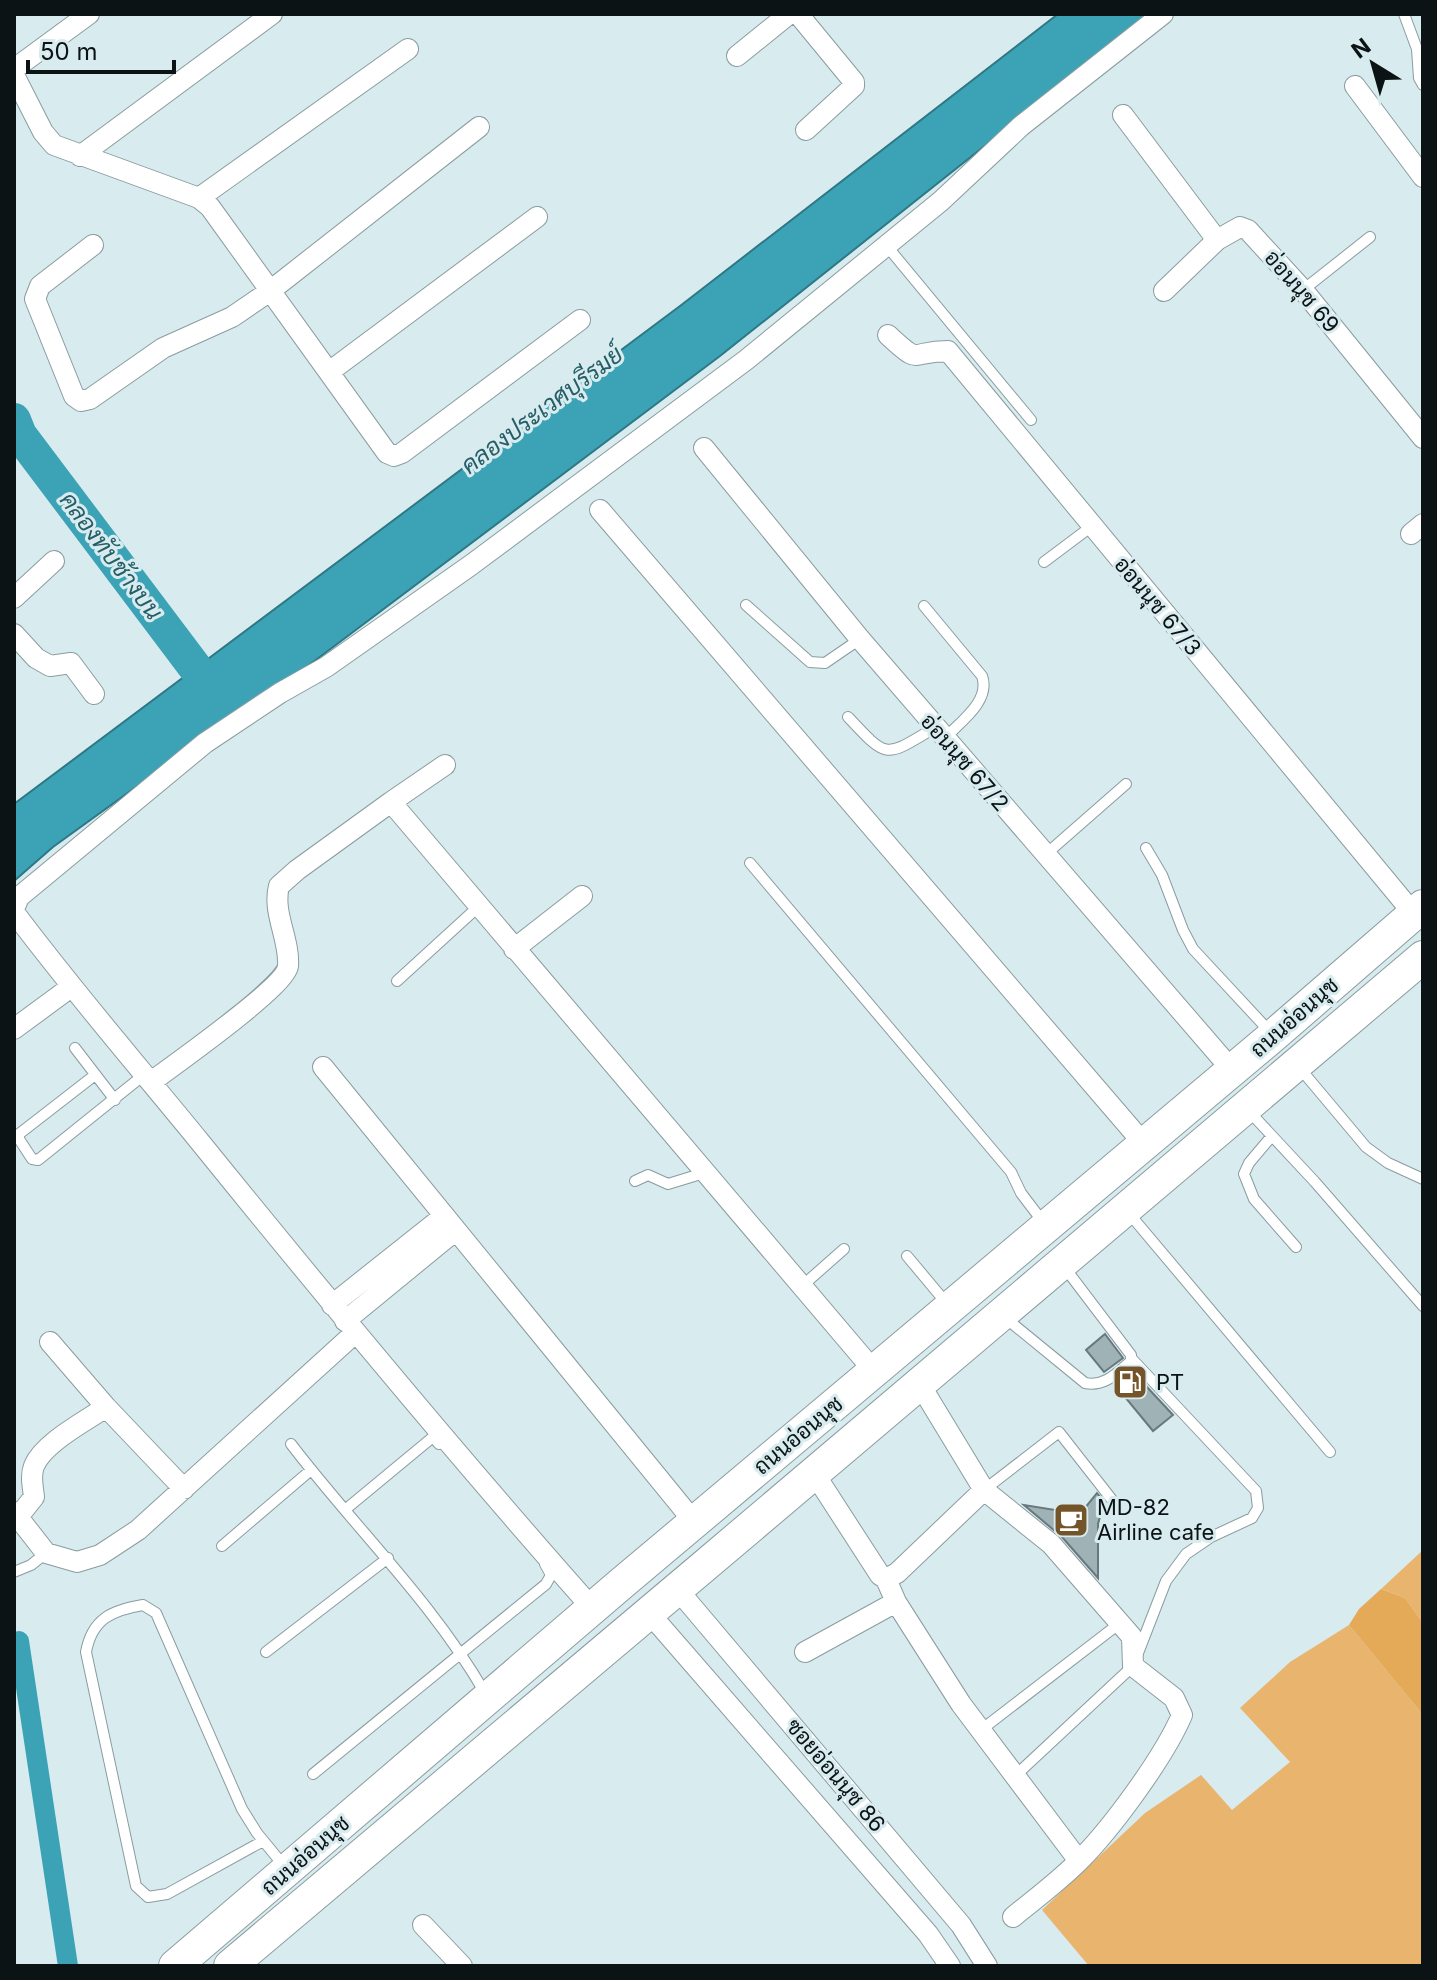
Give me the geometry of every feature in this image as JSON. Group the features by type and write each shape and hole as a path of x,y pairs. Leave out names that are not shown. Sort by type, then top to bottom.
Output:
{"main road":[{"name":"ถนนอ่อนนุช","path":"175,1966 622,1583 1273,1036 1418,910"},
{"name":"ถนนอ่อนนุช","path":"230,1966 650,1614 1423,957"},
{"path":"650,1561 678,1590"},
{"path":"622,1583 650,1614"}],"street":[{"path":"89,14 14,72 43,132 54,145 199,198 210,207 387,453 394,456 402,453 580,320"},
{"path":"80,156 272,14"},
{"path":"737,56 789,14"},
{"path":"798,14 854,82 854,86 806,130"},
{"path":"593,1609 344,1320 71,987 14,910 19,897 205,743 280,693 326,667 493,549 746,360 941,201 1021,126 1163,14"},
{"path":"199,198 408,49"},
{"path":"1355,86 1423,177"},
{"path":"1123,115 1217,240 1164,291"},
{"path":"93,245 40,286 35,299 74,396 81,401 90,399 174,341 232,317 270,291 479,127"},
{"path":"329,372 537,217"},
{"name":"อ่อนนุช 69","path":"1217,240 1240,227 1248,230 1303,290 1423,438"},
{"name":"อ่อนนุช 67/3","path":"888,335 915,357 948,351 1092,526 1418,910"},
{"name":"อ่อนนุช 67/2","path":"704,448 860,639 1232,1070"},
{"path":"600,510 1144,1144"},
{"path":"14,598 54,561"},
{"path":"14,634 36,658 50,666 71,663 94,694"},
{"path":"148,1078 259,1000 285,975 288,956 278,908 279,886 320,852 445,765"},
{"path":"391,802 874,1371"},
{"path":"514,949 582,896"},
{"path":"14,1029 71,987"},
{"path":"323,1067 695,1523"},
{"path":"106,1407 50,1446 33,1468 34,1497 16,1514 46,1553 77,1562 100,1555 138,1530 184,1489 344,1320 450,1223"},
{"path":"50,1342 106,1407 184,1489"},
{"path":"919,1383 984,1490 1051,1544 1132,1637 1133,1666 1174,1698 1182,1715 1173,1735 1115,1818 1079,1861 1013,1917"},
{"path":"814,1473 880,1575 886,1579 896,1602 961,1704 1079,1861"},
{"path":"886,1579 897,1573 984,1490"},
{"name":"ซอยอ่อนนุช 86","path":"678,1590 961,1925 987,1966"},
{"path":"805,1652 896,1602"},
{"name":"ซอยอ่อนนุช 86","path":"650,1614 928,1934 950,1966"},
{"path":"423,1925 462,1966"}],"lane":[{"path":"1404,14 1417,49 1419,78 1423,85"},
{"path":"1303,290 1370,237"},
{"path":"886,245 1031,420"},
{"path":"1044,562 1092,526"},
{"path":"746,605 810,662 825,663 860,639"},
{"path":"848,717 876,746 888,751 940,733 978,703 985,684 982,676 924,606"},
{"path":"1045,855 1126,784"},
{"path":"1146,848 1162,875 1193,949 1273,1036"},
{"path":"750,863 1011,1172 1021,1193 1047,1227"},
{"path":"397,981 478,907"},
{"path":"75,1048 115,1100"},
{"path":"1297,1064 1366,1147 1388,1163 1423,1179"},
{"path":"95,1075 19,1134 32,1159 38,1160 148,1078"},
{"path":"1245,1108 1315,1182 1423,1306"},
{"path":"1271,1137 1249,1163 1244,1174 1254,1199 1296,1247"},
{"path":"635,1181 648,1175 668,1184 704,1173"},
{"path":"1125,1210 1330,1452"},
{"path":"801,1287 844,1249"},
{"path":"907,1256 949,1306"},
{"path":"1016,1775 1133,1666 1166,1581 1186,1554 1211,1537 1252,1518 1258,1508 1256,1491 1132,1359 1061,1263"},
{"path":"1000,1314 1085,1383 1094,1385 1108,1380 1132,1359"},
{"path":"984,1490 1059,1432 1113,1501"},
{"path":"313,1774 546,1584 551,1575 548,1567 433,1437 346,1509"},
{"path":"291,1444 388,1558 461,1652 488,1698"},
{"path":"222,1546 311,1470"},
{"path":"14,1572 31,1565 46,1553"},
{"path":"266,1652 388,1558"},
{"path":"263,1841 167,1894 148,1897 136,1886 86,1652 90,1633 98,1622 134,1606 143,1605 156,1613 242,1809 287,1870"},
{"path":"981,1730 1120,1623"}],"shaded area":[{"path":"1423,1550 1423,1623 1405,1598 1381,1589"},
{"path":"1381,1589 1405,1598 1423,1623 1423,1715 1349,1625 1359,1609"},
{"path":"1349,1625 1423,1715 1423,1966 1089,1966 1042,1910 1145,1813 1201,1775 1232,1810 1290,1762 1240,1708 1290,1662"}],"water":[{"name":"คลองประเวศบุรีรมย์","path":"1058,14 1151,14 720,356 256,705 219,727 53,847 14,881 14,804 680,306"}],"building":[{"path":"1105,1334 1123,1358 1104,1372 1086,1350"},
{"path":"1132,1371 1173,1415 1153,1431 1115,1385"},
{"path":"1097,1493 1104,1502 1098,1524 1098,1578 1062,1537 1024,1505 1080,1514"}],"waterway":[{"name":"คลองทับช้างบน","path":"14,420 20,435 212,690"},
{"path":"14,1646 19,1641 68,1966"}],"place":[{"name":"PT","path":"1130,1382"},
{"name":"MD-82 Airline cafe","path":"1071,1520"}]}
